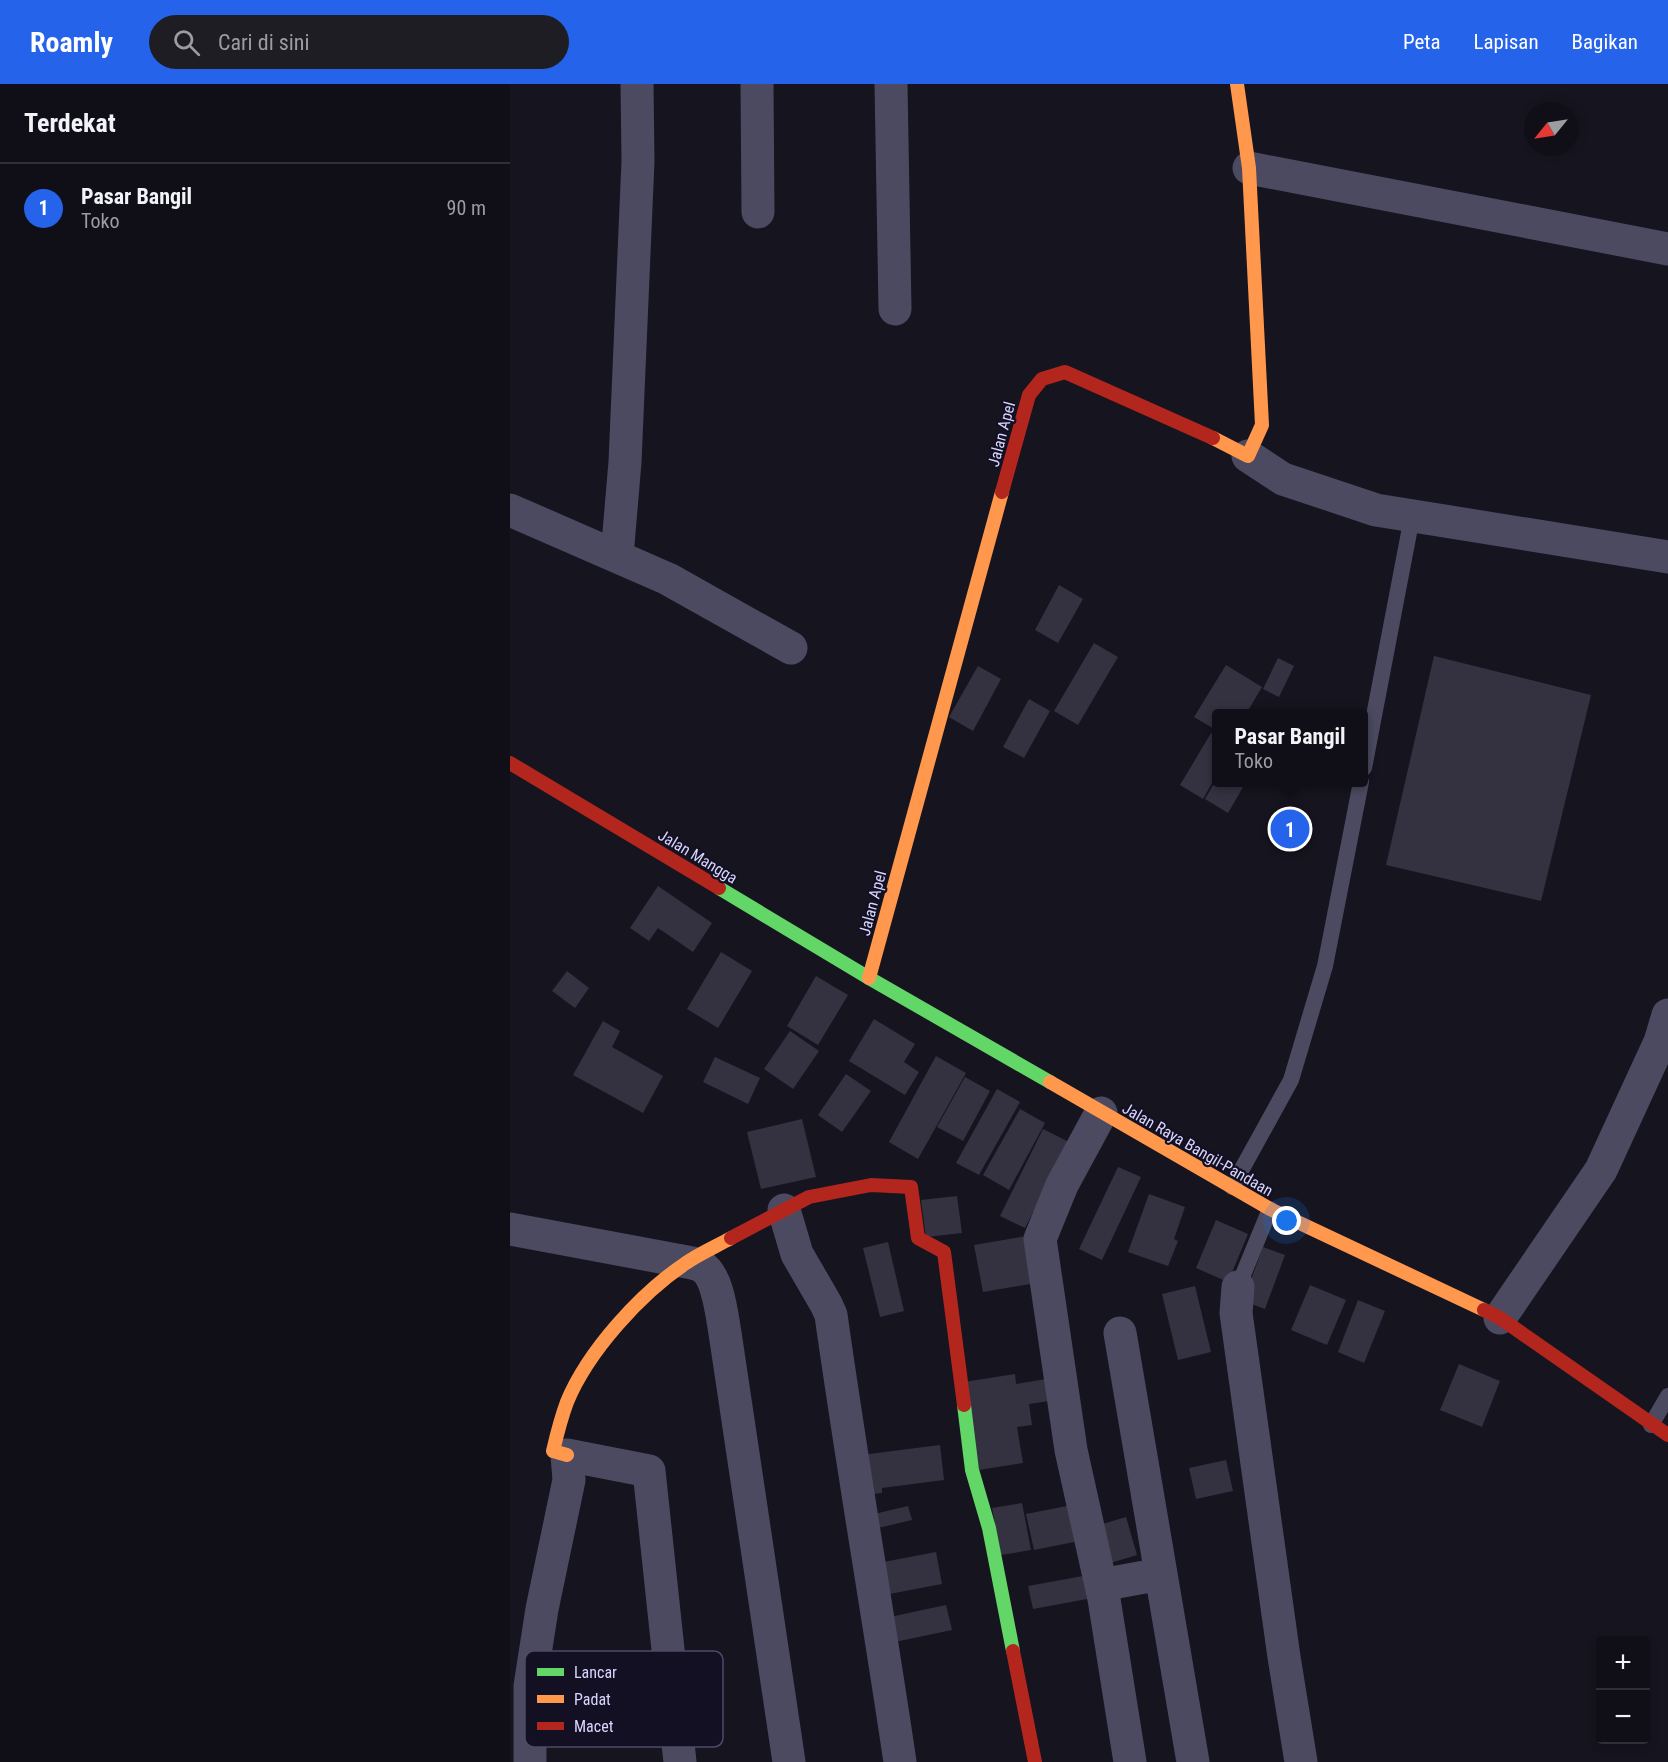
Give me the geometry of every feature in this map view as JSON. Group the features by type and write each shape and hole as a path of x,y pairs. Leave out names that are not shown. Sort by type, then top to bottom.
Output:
{"street":[{"path":"617,556 626,462 638,161 637,84"},
{"path":"757,84 758,212"},
{"path":"891,84 895,309"},
{"path":"1237,84 1249,168 1262,425 1248,456 1283,479 1376,510 1668,557"},
{"path":"1249,168 1668,249"},
{"name":"Jalan Apel","path":"869,978 1029,395 1042,379 1065,372 1227,444 1248,456"},
{"path":"510,510 668,579 791,648"},
{"name":"Jalan Mangga","path":"510,763 869,978"},
{"name":"Jalan Raya Bangil-Pandaan","path":"869,978 1270,1209 1500,1318 1668,1435"},
{"path":"1500,1318 1600,1170 1660,1042 1668,1015"},
{"path":"1101,1113 1062,1185 1040,1239 1071,1450 1101,1585 1130,1762"},
{"path":"668,1651 649,1471 554,1451 558,1429 568,1400 593,1356 643,1296 687,1262 809,1197 871,1185 911,1187 918,1238 944,1252 972,1470 989,1528 1035,1762"},
{"path":"784,1210 797,1254 831,1316 900,1762"},
{"path":"510,1229 687,1262 703,1267 711,1278 717,1294 729,1357 789,1762"},
{"path":"1238,1287 1236,1313 1301,1762"},
{"path":"1120,1333 1193,1762"},
{"path":"535,1651 569,1480 567,1455"},
{"path":"1101,1585 1161,1574"},
{"path":"678,1747 680,1762"}],"lane":[{"path":"1368,747 1412,517"},
{"path":"1232,1187 1291,1080 1325,966 1360,787"},
{"path":"1238,1287 1270,1209"},
{"path":"1651,1425 1668,1396"}],"building":[{"path":"1059,585 1083,599 1058,643 1035,630"},
{"path":"1094,643 1118,657 1078,725 1054,711"},
{"path":"1434,656 1591,695 1541,901 1386,865"},
{"path":"1278,658 1294,666 1279,697 1263,689"},
{"path":"1226,665 1262,687 1249,709 1212,709 1212,728 1194,717"},
{"path":"978,666 1001,679 973,731 949,717"},
{"path":"1029,699 1050,711 1024,758 1003,747"},
{"path":"1211,733 1212,783 1203,799 1180,785"},
{"path":"1212,787 1243,787 1228,813 1205,799"},
{"path":"658,886 712,923 693,952 658,928 649,941 630,928"},
{"path":"721,952 752,971 718,1028 687,1009"},
{"path":"567,971 589,988 575,1008 552,991"},
{"path":"816,976 848,995 818,1045 787,1026"},
{"path":"874,1019 915,1044 904,1062 919,1072 905,1095 849,1061"},
{"path":"603,1021 620,1031 612,1047 663,1076 643,1113 573,1075"},
{"path":"790,1031 819,1051 793,1089 764,1069"},
{"path":"936,1056 966,1073 918,1159 889,1142"},
{"path":"715,1057 760,1078 748,1104 703,1082"},
{"path":"846,1074 871,1091 842,1132 818,1115"},
{"path":"965,1077 990,1091 963,1141 937,1127"},
{"path":"997,1089 1020,1102 979,1175 956,1163"},
{"path":"1020,1109 1045,1123 1009,1190 983,1175"},
{"path":"802,1119 816,1177 761,1189 747,1132"},
{"path":"1043,1129 1069,1142 1025,1228 1000,1216"},
{"path":"1118,1167 1141,1177 1102,1260 1079,1249"},
{"path":"1149,1194 1185,1207 1174,1239 1178,1241 1168,1266 1128,1252"},
{"path":"957,1196 962,1233 926,1237 921,1200"},
{"path":"1216,1220 1248,1234 1228,1282 1196,1268"},
{"path":"1027,1236 1036,1283 983,1292 974,1245"},
{"path":"888,1242 904,1311 880,1317 863,1248"},
{"path":"1263,1247 1285,1255 1265,1309 1243,1301"},
{"path":"1310,1285 1346,1300 1327,1345 1291,1330"},
{"path":"1195,1286 1211,1352 1178,1360 1162,1294"},
{"path":"1358,1300 1385,1311 1364,1363 1338,1352"},
{"path":"1459,1364 1500,1381 1482,1427 1440,1410"},
{"path":"1015,1374 1016,1384 1052,1378 1056,1400 1029,1404 1032,1425 1017,1427 1023,1463 979,1470 964,1382"},
{"path":"940,1445 944,1480 882,1488 882,1493 865,1495 861,1455"},
{"path":"1226,1460 1233,1491 1196,1499 1189,1468"},
{"path":"1022,1503 1031,1550 1001,1555 992,1508"},
{"path":"1072,1505 1079,1541 1034,1550 1026,1514"},
{"path":"908,1506 912,1520 878,1528 874,1514"},
{"path":"1126,1517 1137,1555 1107,1564 1096,1526"},
{"path":"936,1552 942,1584 884,1595 878,1563"},
{"path":"1083,1576 1087,1599 1033,1609 1028,1586"},
{"path":"946,1605 952,1630 890,1643 885,1618"}],"traffic: fast":[{"path":"719,888 1050,1082"},
{"path":"964,1405 972,1470 989,1528 1013,1651"}],"traffic: slow":[{"path":"1213,438 1248,456 1262,425 1249,168 1237,84"},
{"path":"869,978 1002,492"},
{"path":"1050,1082 1270,1209 1484,1310"},
{"path":"567,1455 553,1451 563,1414 576,1383 602,1344 634,1307 669,1275 697,1256 731,1238"}],"traffic: jam":[{"path":"1002,492 1029,395 1042,379 1065,372 1213,438"},
{"path":"510,763 719,888"},
{"path":"731,1238 809,1197 871,1185 911,1187 918,1238 944,1252 964,1405"},
{"path":"1484,1310 1500,1318 1668,1435"},
{"path":"1013,1651 1035,1762"}],"place":[{"name":"Pasar Bangil","path":"1290,829"}]}
